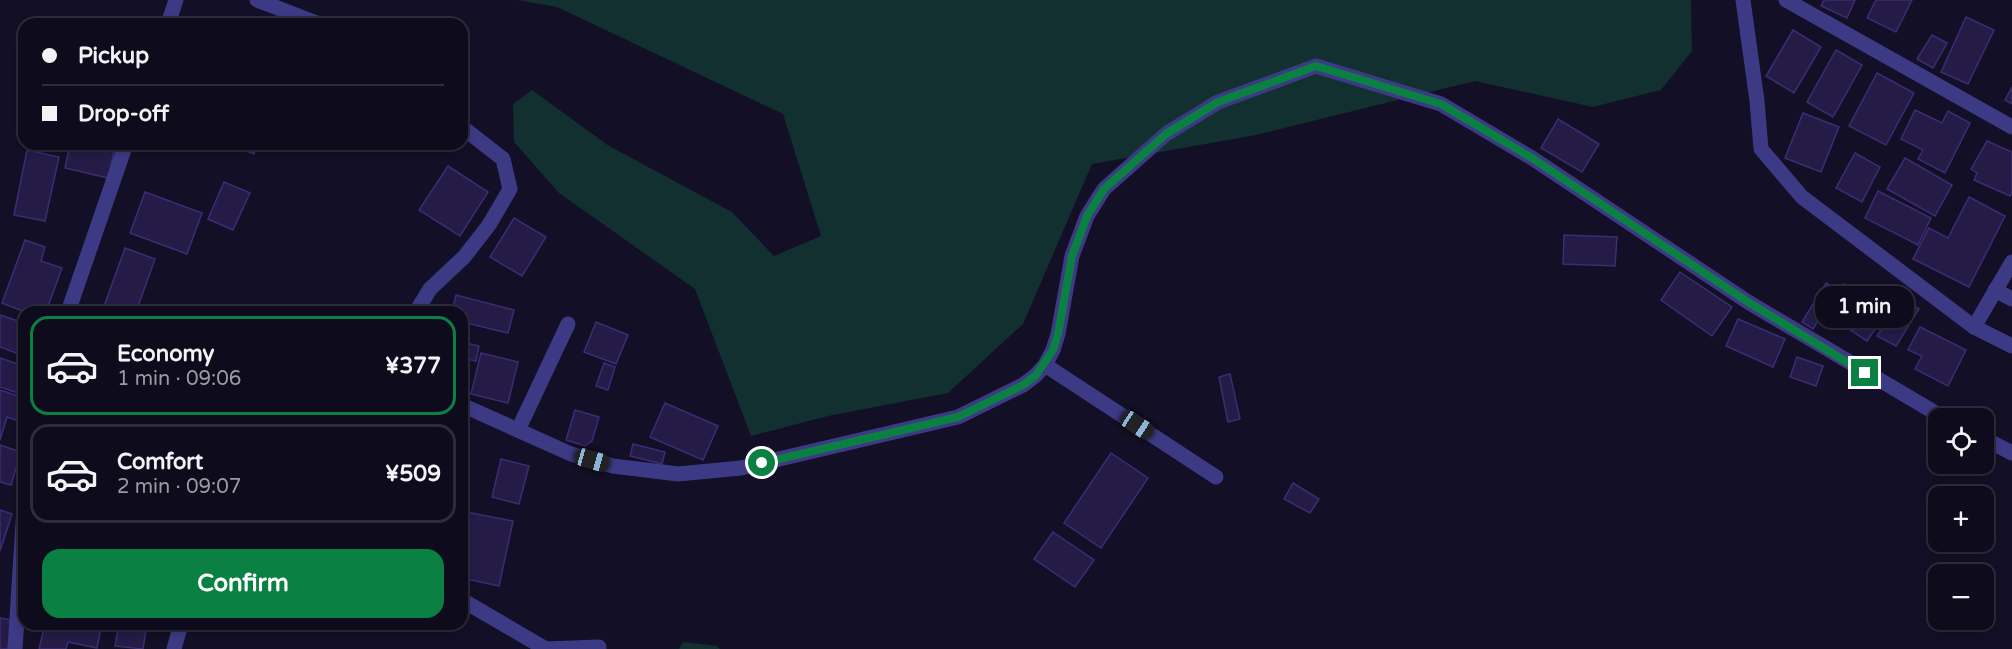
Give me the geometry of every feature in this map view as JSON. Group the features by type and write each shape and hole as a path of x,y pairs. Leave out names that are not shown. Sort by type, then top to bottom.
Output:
{"street":[{"path":"170,18 176,0"},
{"path":"257,0 304,18"},
{"path":"1743,0 1761,149 1802,197 1974,327 2012,346"},
{"path":"1786,0 2012,127"},
{"path":"468,408 572,454 613,466 678,474 741,468 958,417 1023,385 1045,365 1058,334 1072,256 1087,216 1104,189 1166,134 1218,102 1316,66 1441,104 1532,158 1748,302 1928,409"},
{"path":"420,306 430,289 464,257 489,225 510,189 502,159 468,132"},
{"path":"70,306 124,150"},
{"path":"1974,327 2012,262"},
{"path":"1995,290 2012,299"},
{"path":"518,430 568,324"},
{"path":"1045,365 1216,477"},
{"path":"1994,444 2012,453"},
{"path":"15,649 18,602"},
{"path":"468,604 546,649 599,649"},
{"path":"174,649 179,630"}],"green space":[{"path":"517,0 1691,0 1692,51 1661,90 1593,107 1475,81 1256,135 1092,164 1023,324 948,393 828,416 751,436 695,289 559,193 514,142 513,104 532,90 609,146 732,212 774,256 821,236 783,114 557,7"},
{"path":"683,642 717,646 720,649 679,649"}],"building":[{"path":"1824,0 1855,0 1847,18 1821,6"},
{"path":"1876,0 1912,0 1896,32 1867,18"},
{"path":"1966,17 1994,30 1968,84 1941,72"},
{"path":"1793,30 1821,47 1794,93 1766,76"},
{"path":"1932,35 1947,43 1933,68 1917,59"},
{"path":"1836,50 1862,65 1833,117 1807,102"},
{"path":"1877,73 1914,93 1886,145 1849,126"},
{"path":"2012,87 2012,104 2005,100"},
{"path":"1915,110 1942,123 1948,111 1970,123 1945,173 1918,159 1923,150 1901,139"},
{"path":"1803,113 1839,127 1821,172 1785,158"},
{"path":"1558,119 1599,144 1582,172 1541,148"},
{"path":"1987,141 2012,152 2012,192 2010,196 1974,180 1977,173 1971,169"},
{"path":"27,150 59,157 45,221 14,215"},
{"path":"69,150 114,150 108,178 65,168"},
{"path":"244,150 256,150 254,154"},
{"path":"1855,153 1880,167 1862,202 1836,188"},
{"path":"1905,158 1952,185 1935,216 1887,189"},
{"path":"448,166 488,192 460,236 419,210"},
{"path":"224,182 250,193 233,230 208,219"},
{"path":"1878,191 1931,218 1918,245 1865,218"},
{"path":"145,192 202,213 187,254 130,233"},
{"path":"1969,197 2005,216 1969,287 1913,259 1929,228 1948,238"},
{"path":"514,218 546,237 522,276 490,257"},
{"path":"1564,235 1617,237 1615,266 1563,264"},
{"path":"25,240 45,247 41,261 62,268 48,306 18,306 18,309 2,303"},
{"path":"125,248 155,259 138,306 104,306"},
{"path":"1680,272 1732,307 1712,336 1661,300"},
{"path":"1826,283 1837,289 1813,329 1802,322"},
{"path":"1843,284 1859,293 1843,325 1827,317"},
{"path":"1867,290 1891,306 1867,341 1844,326"},
{"path":"456,295 514,310 508,333 468,323 468,306 453,306"},
{"path":"1901,298 1919,309 1896,346 1877,336"},
{"path":"0,315 18,321 18,354 0,347"},
{"path":"1738,319 1785,339 1773,367 1726,346"},
{"path":"596,322 628,335 616,364 584,352"},
{"path":"1920,327 1966,350 1948,386 1915,369 1922,356 1908,350"},
{"path":"468,343 479,346 476,361 468,359"},
{"path":"481,353 518,362 508,403 471,394"},
{"path":"1797,357 1823,366 1816,386 1790,377"},
{"path":"0,358 18,364 18,393 0,387"},
{"path":"604,363 615,367 608,390 596,386"},
{"path":"1230,374 1240,419 1228,422 1219,377"},
{"path":"0,390 18,396 18,421 7,417 0,440"},
{"path":"665,403 718,426 703,460 650,437"},
{"path":"575,410 599,417 592,441 585,446 566,440"},
{"path":"633,444 665,452 662,464 630,456"},
{"path":"0,445 18,451 18,462 11,485 0,482"},
{"path":"1111,453 1148,478 1101,548 1064,523"},
{"path":"501,459 529,466 519,504 492,497"},
{"path":"1293,483 1319,499 1310,513 1284,499"},
{"path":"0,510 12,514 0,551"},
{"path":"468,512 513,521 499,586 468,579"},
{"path":"1053,532 1094,560 1075,587 1034,559"},
{"path":"0,618 12,620 8,649 0,649"},
{"path":"44,630 101,630 97,648 68,642 66,649 39,649"},
{"path":"118,630 146,630 143,649 115,646"}],"route":[{"path":"762,463 958,417 1023,385 1045,365 1053,350 1072,256 1087,216 1104,189 1166,134 1218,102 1316,66 1441,104 1532,158 1748,302 1865,373"}]}
